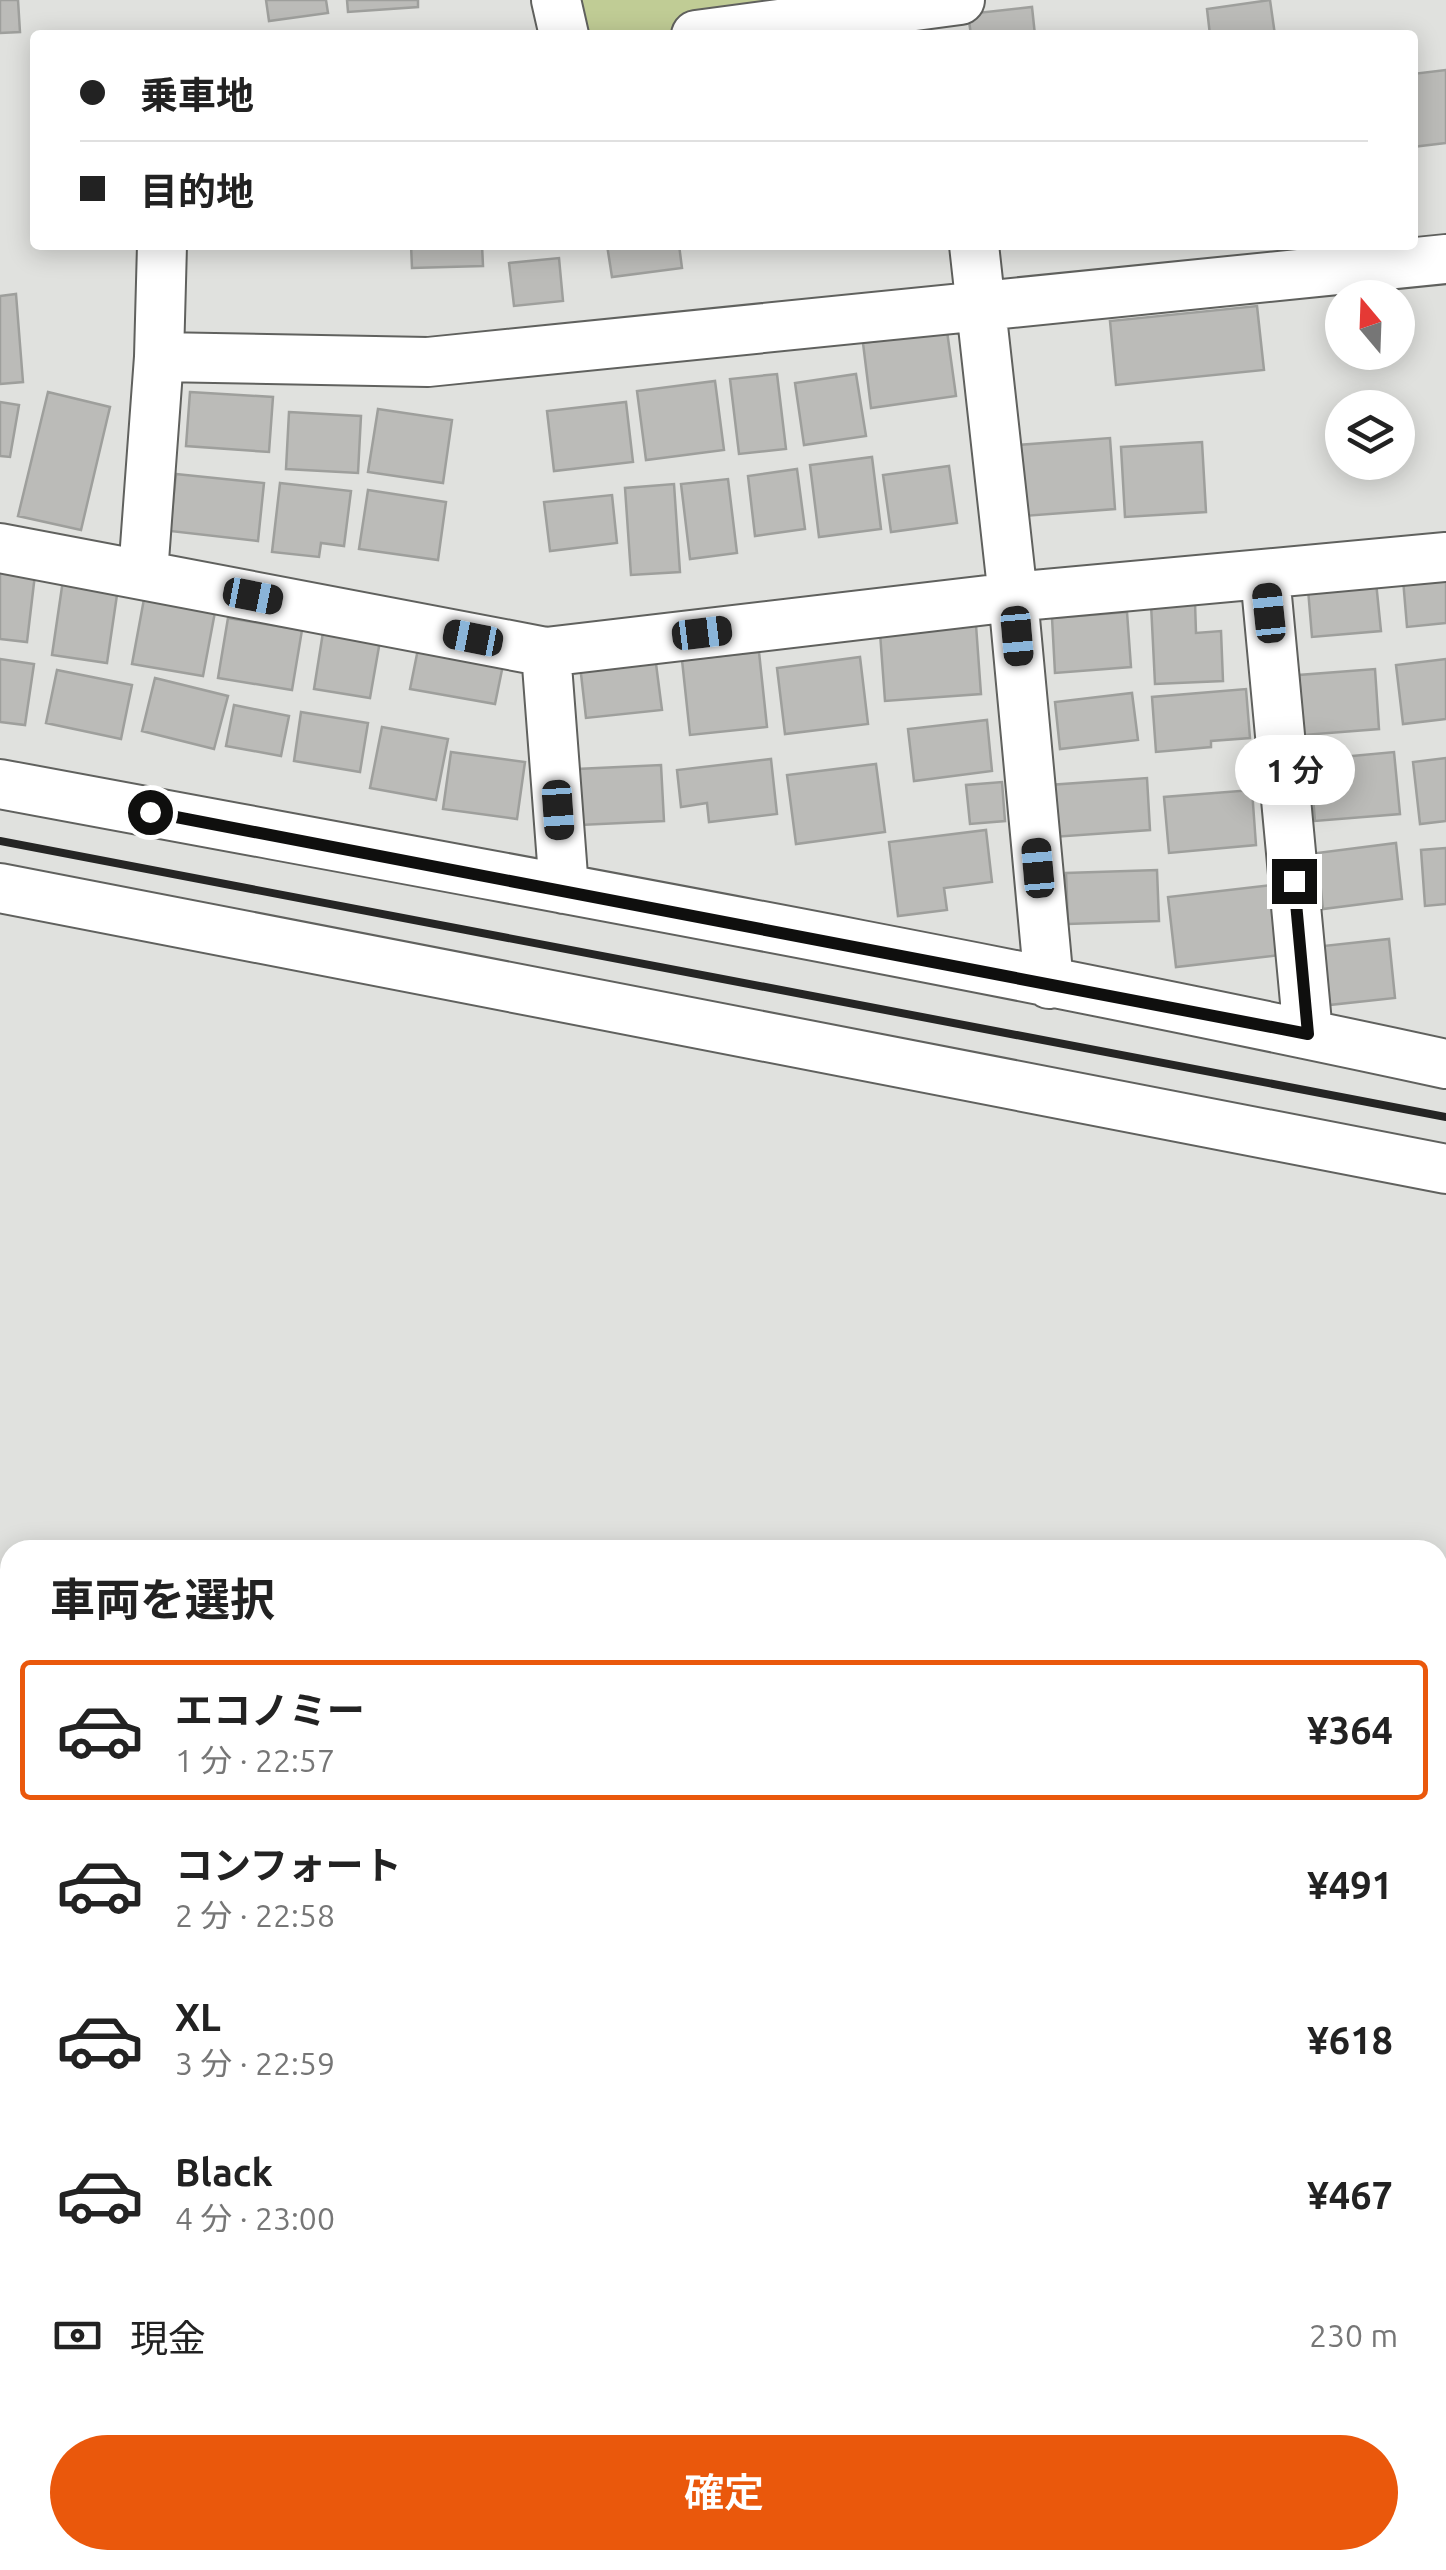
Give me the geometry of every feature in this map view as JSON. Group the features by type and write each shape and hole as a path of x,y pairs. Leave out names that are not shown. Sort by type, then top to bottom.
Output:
{"street":[{"path":"556,0 563,30"},
{"path":"751,30 949,12"},
{"path":"143,574 159,357 162,250"},
{"path":"975,250 1013,597 1049,984"},
{"path":"159,357 428,362 1446,259"},
{"path":"0,548 546,652 1013,597 1446,557"},
{"path":"1265,575 1308,1034"},
{"path":"546,652 564,889"},
{"path":"0,784 564,889 1446,1064"},
{"path":"0,888 1446,1169"}],"green space":[{"path":"556,0 892,0 724,30 563,30"}],"building":[{"path":"0,0 18,0 20,32 0,33"},
{"path":"266,0 326,0 328,13 269,21"},
{"path":"347,0 418,0 418,7 348,12"},
{"path":"1270,0 1274,30 1209,30 1207,9"},
{"path":"1032,7 1034,30 970,30 968,14"},
{"path":"1446,70 1446,143 1418,146 1418,73"},
{"path":"411,250 482,250 483,266 412,268"},
{"path":"608,250 680,250 682,268 612,277"},
{"path":"559,258 563,301 514,306 509,263"},
{"path":"16,294 23,382 0,384 0,296"},
{"path":"1257,306 1264,370 1116,385 1110,321"},
{"path":"947,331 956,396 871,408 863,343"},
{"path":"777,374 786,449 739,454 730,379"},
{"path":"856,374 866,436 804,445 795,383"},
{"path":"715,381 724,450 646,460 637,391"},
{"path":"48,392 110,407 81,530 18,516"},
{"path":"190,392 273,397 269,452 186,446"},
{"path":"0,402 19,405 10,457 0,456"},
{"path":"626,402 633,462 554,471 547,411"},
{"path":"378,409 452,420 443,483 368,472"},
{"path":"289,412 361,416 358,473 286,469"},
{"path":"1110,438 1115,509 1024,516 1018,445"},
{"path":"1202,442 1206,512 1125,517 1121,447"},
{"path":"872,457 881,529 819,537 810,465"},
{"path":"949,466 957,523 891,532 883,475"},
{"path":"797,469 805,529 755,536 748,476"},
{"path":"176,474 264,483 258,541 170,531"},
{"path":"728,479 737,553 690,559 681,484"},
{"path":"280,483 351,491 344,546 321,543 319,557 272,552"},
{"path":"674,484 680,572 631,575 625,488"},
{"path":"368,490 446,502 438,560 359,549"},
{"path":"612,495 617,543 550,551 544,502"},
{"path":"0,562 36,566 27,642 0,639"},
{"path":"1446,574 1446,623 1407,627 1403,579"},
{"path":"63,580 118,588 107,663 52,655"},
{"path":"1376,582 1381,631 1312,637 1308,589"},
{"path":"144,599 215,612 203,676 132,664"},
{"path":"1195,602 1196,633 1221,631 1223,681 1155,684 1151,604"},
{"path":"1127,612 1131,667 1055,673 1052,618"},
{"path":"228,618 302,630 292,690 218,678"},
{"path":"976,625 981,694 885,701 880,633"},
{"path":"324,626 381,635 370,698 314,689"},
{"path":"419,644 504,660 495,704 410,689"},
{"path":"759,652 767,727 690,735 682,660"},
{"path":"655,656 662,710 586,718 580,665"},
{"path":"860,657 868,724 785,734 777,668"},
{"path":"0,659 34,664 25,725 0,722"},
{"path":"1446,659 1446,719 1403,724 1396,665"},
{"path":"1375,669 1379,729 1304,735 1299,675"},
{"path":"57,670 132,685 121,739 46,723"},
{"path":"155,678 228,696 214,749 142,731"},
{"path":"1246,689 1250,738 1211,741 1211,747 1156,752 1152,697"},
{"path":"1132,693 1138,740 1060,749 1055,702"},
{"path":"234,705 289,716 281,756 226,746"},
{"path":"301,712 368,723 360,772 294,761"},
{"path":"987,720 992,771 914,781 908,729"},
{"path":"382,727 448,739 436,800 370,788"},
{"path":"451,752 525,762 517,819 443,809"},
{"path":"1394,752 1400,814 1315,821 1310,760"},
{"path":"1446,758 1446,821 1420,824 1413,762"},
{"path":"771,759 777,814 709,822 707,803 681,807 677,770"},
{"path":"876,764 885,832 796,844 787,775"},
{"path":"661,765 664,821 580,825 577,769"},
{"path":"1147,778 1150,830 1053,837 1049,785"},
{"path":"1002,782 1005,821 970,824 966,785"},
{"path":"1252,790 1256,845 1169,853 1164,797"},
{"path":"986,830 992,882 944,888 947,910 898,916 889,842"},
{"path":"1396,843 1402,899 1323,909 1317,853"},
{"path":"1446,848 1446,904 1425,906 1421,850"},
{"path":"1157,870 1159,921 1068,924 1066,873"},
{"path":"1272,885 1280,955 1176,967 1168,897"},
{"path":"1389,939 1395,998 1329,1005 1323,946"}],"railway":[{"path":"0,841 1446,1117"}],"route":[{"path":"150,812 1308,1034 1294,881"}]}
